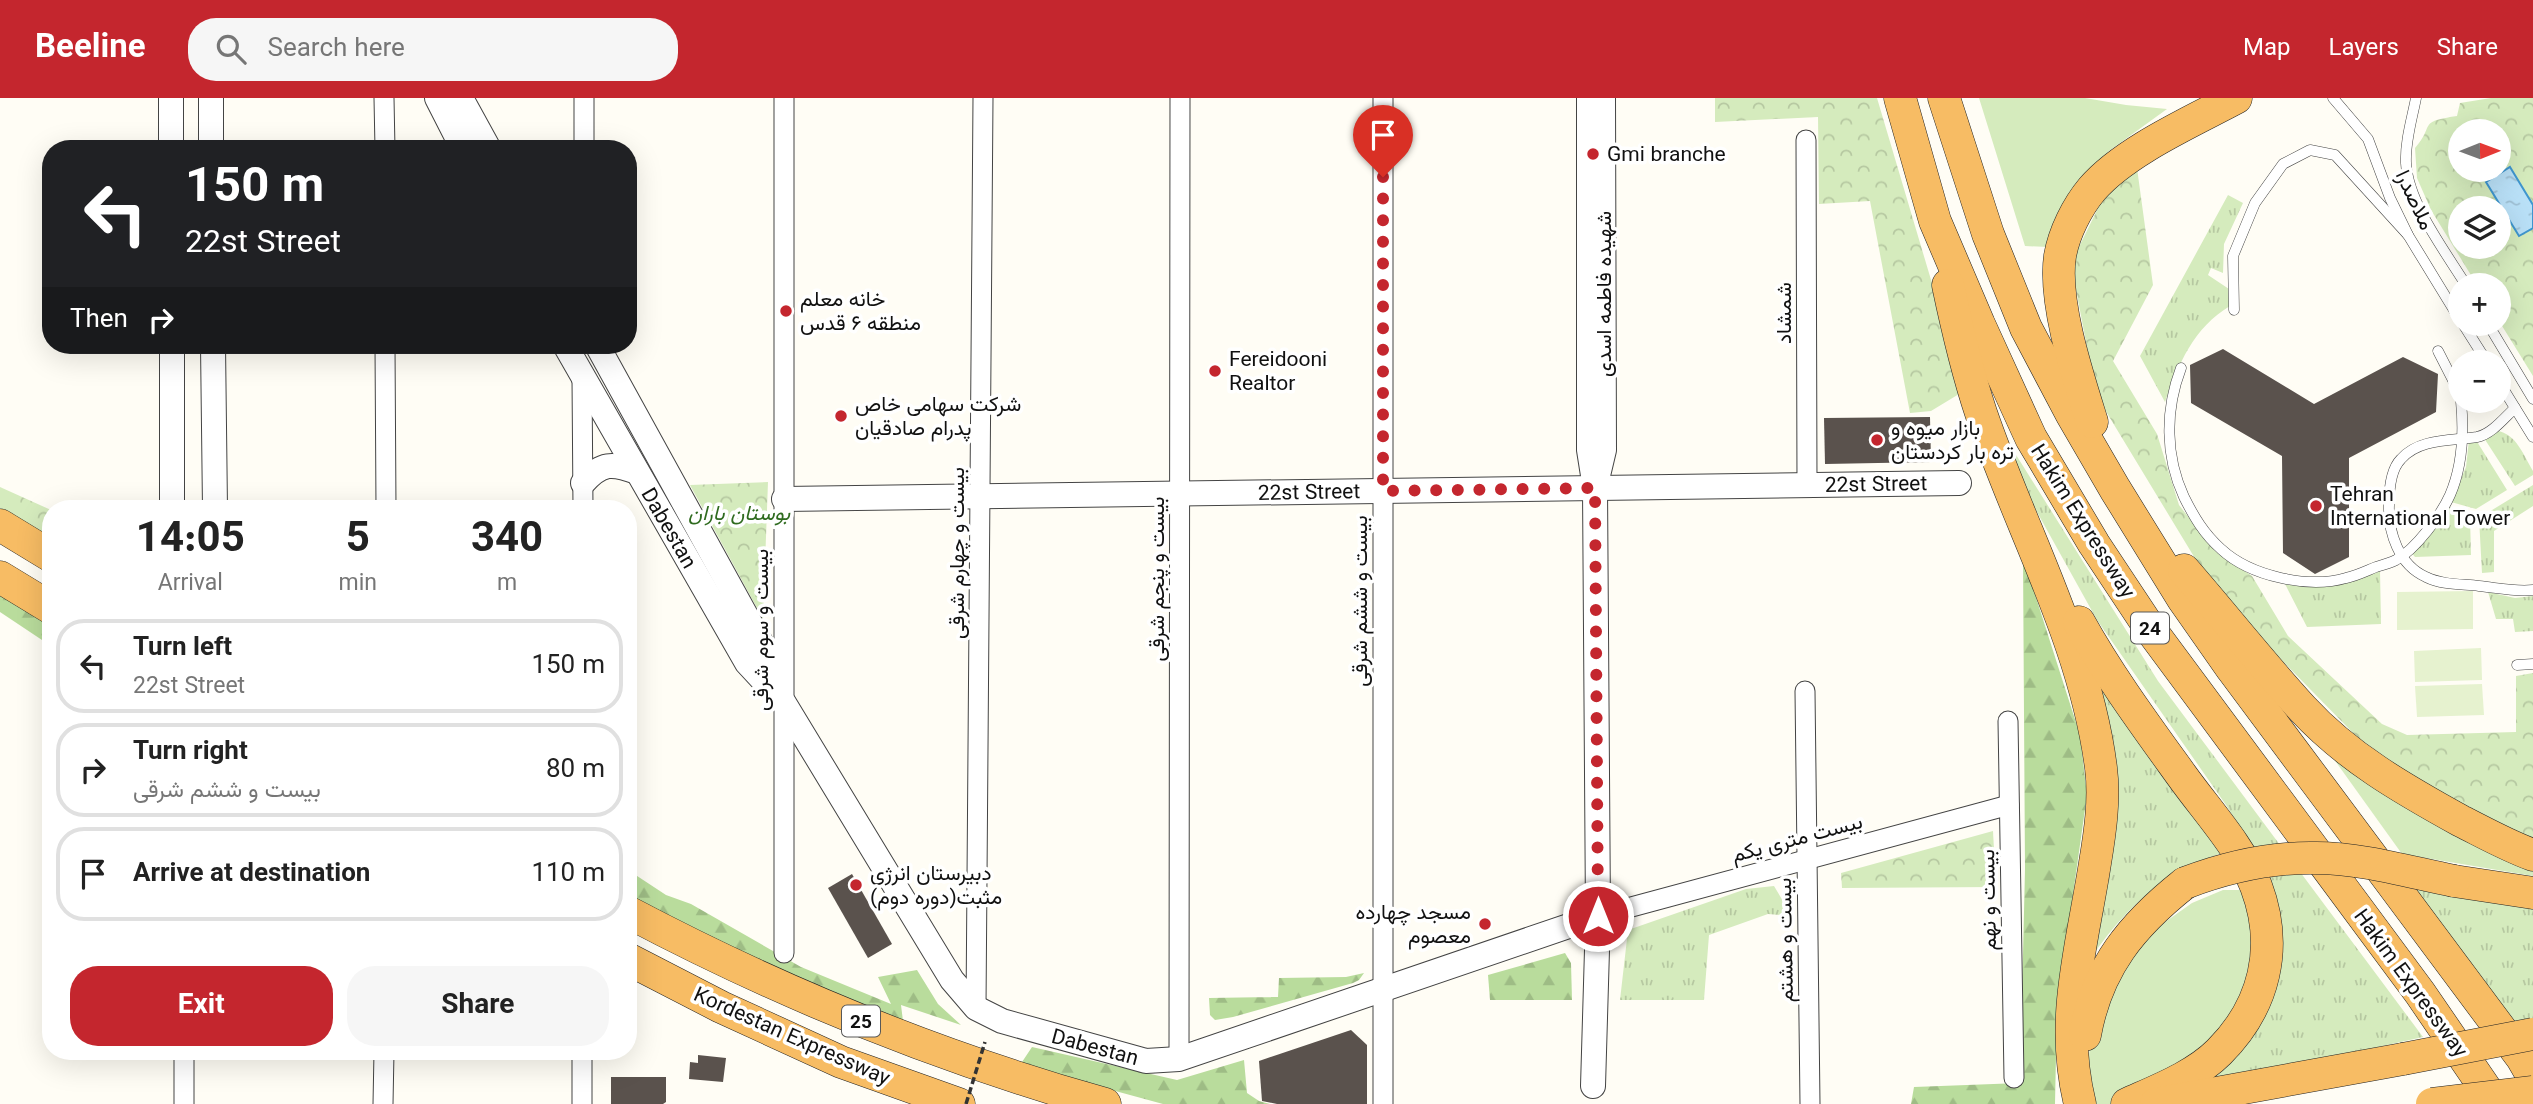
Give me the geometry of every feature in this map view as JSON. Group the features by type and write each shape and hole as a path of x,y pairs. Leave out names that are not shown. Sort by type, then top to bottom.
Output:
{"highway":[{"name":"Hakim Expressway","path":"1900,98 1936,222 2031,438 2094,544 2151,630 2420,993 2496,1104"},
{"name":"Hakim Expressway","path":"1944,98 1988,234 2026,328 2115,489 2183,599 2232,669 2443,950 2533,1077"},
{"path":"2235,98 2150,145 2108,175 2078,209 2060,256 2060,289 2073,356 2115,489 2303,709 2350,752 2388,780 2424,801 2508,846 2533,855"},
{"path":"1936,222 1958,332 1981,413 2083,681 2092,711 2102,772 2097,851 2071,1005 2070,1044 2078,1099"},
{"path":"0,525 42,551"},
{"path":"2032,542 2101,662 2235,849 2255,885 2267,935 2264,978 2258,998 2218,1054 2194,1070 2127,1104"},
{"path":"0,577 42,603"},
{"path":"2078,1099 2088,1019 2095,994 2107,968 2126,937 2152,908 2185,883 2222,869 2281,859 2318,858 2533,894"},
{"name":"Kordestan Expressway","path":"637,917 698,948 884,1031 948,1055 1105,1104"},
{"name":"Kordestan Expressway","path":"637,964 721,1007 841,1062 959,1104"},
{"path":"2156,1104 2533,1034"},
{"path":"2432,1104 2533,1092"}],"street":[{"path":"171,98 171,140"},
{"path":"211,98 211,140"},
{"path":"384,98 385,140"},
{"path":"437,98 458,140"},
{"path":"461,98 484,140"},
{"path":"584,98 584,140"},
{"name":"بیست و سوم شرقی","path":"784,98 784,953"},
{"name":"بیست و چهارم شرقی","path":"976,1008 982,98"},
{"name":"بیست و پنجم شرقی","path":"1179,1059 1181,98"},
{"name":"بیست و ششم شرقی","path":"1383,98 1383,1104"},
{"name":"شهیده فاطمه اسدی","path":"1589,98 1589,450 1595,488 1598,916 1593,1098"},
{"name":"شهیده فاطمه اسدی","path":"1595,488 1604,450 1604,98"},
{"name":"شمشاد","path":"1807,140 1807,485"},
{"path":"172,354 172,500"},
{"path":"213,354 215,500"},
{"path":"386,354 386,500"},
{"name":"Dabestan","path":"570,354 747,663 784,703 952,979 976,1008 988,1016 1021,1028 1146,1061 1179,1059 1598,916"},
{"path":"582,354 583,500"},
{"name":"Dabestan","path":"602,354 765,650 784,703"},
{"path":"583,483 601,467 621,466 637,472"},
{"name":"22st Street","path":"784,499 1959,483"},
{"name":"بیست و هشتم","path":"1805,691 1810,1104"},
{"name":"بیست و نهم","path":"2008,721 2014,1078"},
{"name":"بیست متری یکم","path":"1598,916 2009,805"},
{"path":"184,1060 184,1104"},
{"path":"383,1104 384,1060"},
{"path":"582,1060 582,1104"}],"lane":[{"name":"ملاصدرا","path":"2333,98 2368,139 2390,198 2408,235 2448,299"},
{"name":"ملاصدرا","path":"2416,98 2407,142 2406,164 2409,181 2417,202 2459,273"},
{"path":"2234,310 2234,256 2255,203 2283,164 2310,150 2335,155 2408,235"},
{"path":"2495,336 2533,398"},
{"path":"2438,351 2448,371"},
{"path":"2181,368 2174,388 2168,437 2177,482 2196,521 2222,551 2258,572 2288,580 2314,582 2344,579 2397,560 2426,533 2450,495 2464,436 2462,413"},
{"path":"2511,402 2533,437"},
{"path":"2515,408 2487,433 2477,437 2441,440 2417,448 2400,459 2389,486 2389,513 2393,536 2402,556 2413,569 2427,578 2509,591 2533,590"},
{"path":"2517,665 2533,664"}],"path":[{"path":"966,1104 985,1042"}],"green space":[{"path":"1715,98 1877,98 1964,391 1931,411 1910,413 1870,201 1819,204 1818,117 1715,122"},
{"path":"1979,98 2085,98 2167,109 2109,151 2079,185 2048,247 2025,246"},
{"path":"2491,98 2533,98 2533,376 2508,336 2511,336 2511,273 2470,273 2461,259 2511,259 2511,196 2448,196 2448,238 2431,210 2417,178 2415,148 2428,126 2436,120 2457,116 2460,103"},
{"path":"2137,168 2153,285 2113,361 2157,434 2179,505 2215,551 2252,576 2288,636 2382,724 2407,735 2516,732 2516,676 2533,673 2533,840 2429,789 2356,736 2216,593 2096,395 2071,263 2104,196"},
{"path":"2228,195 2243,203 2224,244 2223,273 2211,268 2208,275 2229,289 2230,306 2197,336 2182,361 2165,402 2140,356"},
{"path":"2497,431 2514,441 2533,471 2533,475 2515,486 2484,438"},
{"path":"2469,440 2476,440 2507,490 2476,509 2451,502 2466,467"},
{"path":"2013,450 2158,681 2423,1037 2221,1082 2200,1078 2255,851 2097,620 2022,485"},
{"name":"بوستان باران","path":"768,482 763,619 690,485"},
{"path":"2533,485 2533,506 2494,531 2494,572 2482,573 2479,518"},
{"path":"0,487 42,506 42,534 0,508"},
{"path":"2450,507 2470,517 2471,555 2415,557 2410,551 2433,529"},
{"path":"2023,557 2080,735 2087,795 2057,1008 2055,1104 1911,1104 1914,1087 2020,1083 2025,869"},
{"path":"2380,571 2381,624 2307,627 2285,584 2333,585"},
{"path":"0,591 42,618 42,640 0,612"},
{"path":"2473,591 2473,629 2397,630 2397,592"},
{"path":"2488,592 2515,598 2533,596 2533,631 2515,632 2513,619 2496,619"},
{"path":"2481,648 2482,680 2415,682 2414,651"},
{"path":"2482,684 2484,715 2417,717 2415,686"},
{"path":"2102,689 2230,850 2183,870 2163,882 2129,910 2084,968 2111,805"},
{"path":"2313,730 2533,865 2533,876 2402,854"},
{"path":"1993,831 1996,887 1842,888 1841,873"},
{"path":"637,876 666,895 691,904 801,967 891,1004 878,977 917,970 938,1004 961,1025 901,1005 903,1021 763,966 637,901"},
{"path":"1774,886 1792,916 1768,914 1709,935 1704,1000 1620,1000 1628,930 1746,889"},
{"path":"2411,886 2533,909 2533,1021 2516,1024"},
{"path":"2223,890 2247,890 2257,947 2231,1031 2113,1104 2091,1104 2088,1064 2097,1008 2151,932 2192,903"},
{"path":"1565,953 1571,963 1572,1000 1490,1000 1488,975"},
{"path":"1364,973 1353,983 1233,1017 1215,1020 1210,1015 1209,998 1278,997 1279,978 1346,977"},
{"path":"1032,1047 1177,1080 1244,1060 1247,1093 1270,1104 1163,1104 1020,1065"}],"water":[{"path":"2511,169 2533,205 2533,228 2519,236 2511,223 2511,196 2495,196 2486,182 2511,182"}],"building":[{"name":"Tehran International Tower","path":"2223,349 2314,404 2403,357 2438,374 2436,412 2349,458 2349,557 2315,574 2283,553 2282,456 2191,403 2190,365"},
{"name":"بازار میوه و تره بار کردستان","path":"1930,417 1931,462 1825,464 1824,418"},
{"path":"852,874 892,944 868,958 828,888"},
{"path":"1351,1030 1367,1045 1367,1104 1277,1104 1262,1101 1259,1061"},
{"path":"698,1055 726,1058 723,1082 689,1079 690,1062 698,1063"},
{"path":"611,1077 666,1077 666,1102 611,1104"}],"place":[{"name":"Gmi branche","path":"1593,154"},
{"name":"خانه معلم منطقه ۶ قدس","path":"786,311"},
{"name":"Fereidooni Realtor","path":"1215,371"},
{"name":"شرکت سهامی خاص پدرام صادقیان","path":"841,416"},
{"name":"بازار میوه و تره بار کردستان","path":"1877,440"},
{"name":"Tehran International Tower","path":"2316,506"},
{"name":"دبیرستان انرژی مثبت(دوره دوم)","path":"856,885"},
{"name":"مسجد چهارده معصوم","path":"1485,924"}],"route":[{"path":"1383,177 1383,491 1595,488 1598,916"}]}
